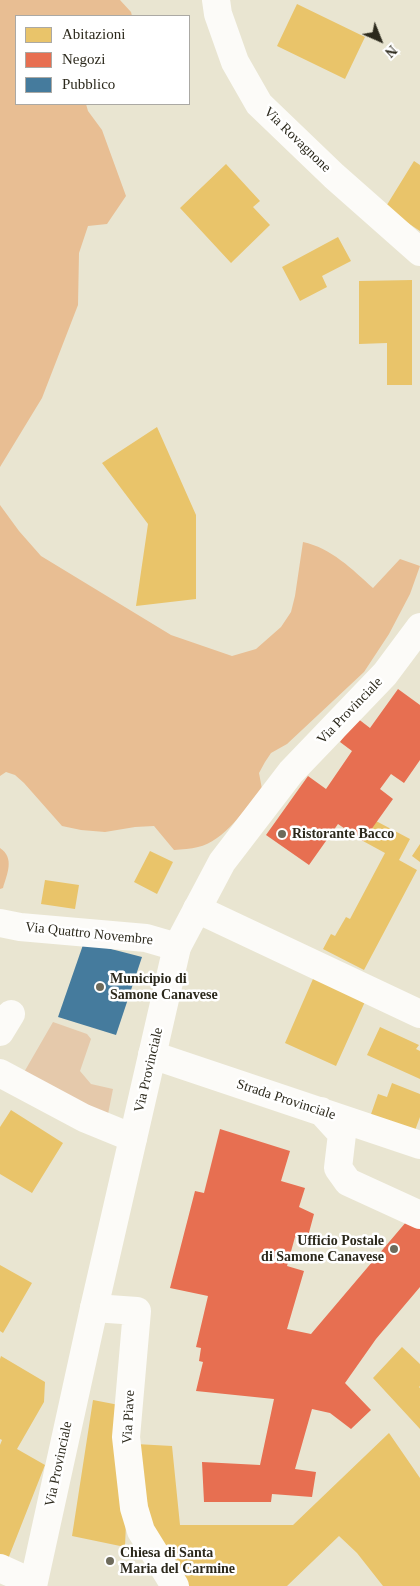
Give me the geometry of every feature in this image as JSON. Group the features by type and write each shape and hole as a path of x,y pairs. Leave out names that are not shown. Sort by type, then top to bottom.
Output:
{"street":[{"name":"Via Rovagnone","path":"216,0 218,14 235,62 259,104 341,182 420,252"},
{"name":"Via Provinciale","path":"33,1584 177,947 222,862 291,772 385,674 420,628"},
{"path":"197,909 420,1014"},
{"name":"Via Quattro Novembre","path":"0,923 20,927 146,938 177,947"},
{"name":"Strada Provinciale","path":"152,1055 420,1145"},
{"path":"0,1073 84,1118 133,1138"},
{"path":"321,1111 342,1134 338,1168 348,1182 420,1215"},
{"name":"Via Piave","path":"94,1308 137,1311 126,1437 134,1508 141,1531 175,1586"},
{"path":"0,1568 33,1584"}],"shaded area":[{"path":"0,0 120,0 132,15 15,15 15,105 86,105 88,111 102,130 126,196 107,224 88,226 79,253 78,305 42,398 0,467"},
{"path":"0,505 41,556 171,635 232,656 256,649 281,627 291,612 303,542 332,554 373,588 400,559 420,566 410,594 389,634 364,672 287,744 271,753 259,773 262,789 242,814 208,844 195,848 174,850 154,826 105,832 62,826 15,775 6,772 0,776"},
{"path":"0,848 7,856 9,866 3,888 0,889"},
{"path":"53,1022 87,1034 91,1039 80,1071 91,1084 113,1089 107,1119 23,1074"}],"building: Abitazioni":[{"path":"297,4 365,37 345,79 277,46"},
{"path":"414,161 420,165 420,231 385,208"},
{"path":"226,164 260,201 253,207 270,225 231,263 180,208"},
{"path":"338,237 351,261 322,276 327,287 300,301 282,267"},
{"path":"412,280 412,385 387,385 387,343 359,344 359,281"},
{"path":"157,427 196,515 196,599 136,606 148,524 102,463"},
{"path":"376,821 410,839 399,860 417,870 364,970 323,949 331,934 335,936 346,917 350,919 385,853 363,841"},
{"path":"420,844 420,862 412,856"},
{"path":"150,851 173,862 157,894 134,882"},
{"path":"45,880 79,885 75,909 41,904"},
{"path":"316,972 368,995 336,1066 285,1043"},
{"path":"380,1027 419,1045 416,1049 420,1051 420,1079 367,1055"},
{"path":"392,1083 420,1094 420,1117 414,1133 370,1117 378,1094 387,1097"},
{"path":"11,1110 63,1143 32,1193 0,1174 0,1127"},
{"path":"0,1265 32,1283 3,1333 0,1331"},
{"path":"402,1347 420,1364 420,1429 373,1378"},
{"path":"1,1356 45,1382 44,1402 17,1449 45,1465 6,1564 0,1561"},
{"path":"93,1400 119,1405 127,1498 125,1547 72,1536"},
{"path":"389,1433 420,1478 420,1586 383,1586 357,1553 339,1536 287,1586 187,1586 152,1528 136,1444 172,1446 180,1525 293,1525"}],"building: Negozi":[{"path":"398,689 420,705 420,760 404,783 391,774 380,789 393,799 363,841 338,824 309,865 266,835 308,776 326,789 352,751 340,742 357,718 370,728"},
{"path":"220,1129 290,1151 281,1181 305,1188 299,1207 314,1214 307,1240 295,1237 287,1266 304,1271 287,1329 311,1334 412,1215 420,1221 420,1287 376,1339 345,1383 371,1410 351,1429 330,1413 312,1409 295,1469 316,1472 312,1497 272,1494 271,1502 204,1502 202,1462 260,1465 274,1399 196,1391 203,1362 199,1361 201,1348 196,1347 208,1296 170,1288 195,1191 204,1193"}],"building: Pubblico":[{"name":"Municipio di Samone Canavese","path":"84,942 142,957 116,1035 58,1017"}],"place":[{"name":"Ristorante Bacco","path":"282,834"},
{"name":"Municipio di Samone Canavese","path":"100,987"},
{"name":"Ufficio Postale di Samone Canavese","path":"394,1249"},
{"name":"Chiesa di Santa Maria del Carmine","path":"110,1561"}]}
